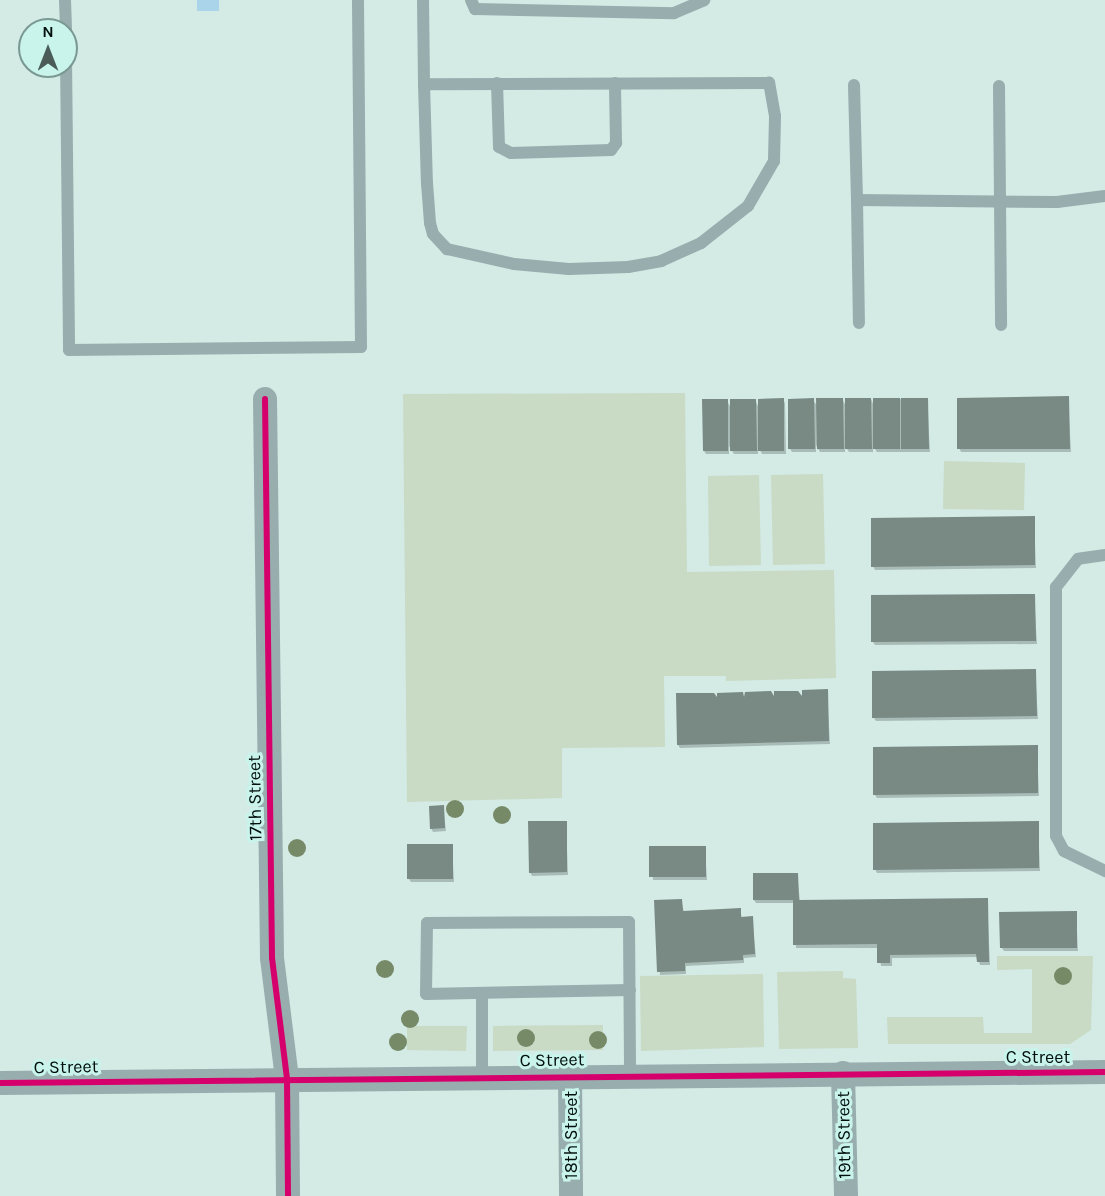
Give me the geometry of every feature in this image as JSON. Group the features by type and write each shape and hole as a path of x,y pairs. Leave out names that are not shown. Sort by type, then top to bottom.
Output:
{"street":[{"name":"17th Street","path":"265,399 272,958 287,1078 288,1196"},
{"name":"C Street","path":"0,1083 287,1078 1105,1071"},
{"name":"19th Street","path":"843,1073 846,1196"},
{"name":"18th Street","path":"570,1075 571,1196"}],"lane":[{"path":"65,0 66,18"},
{"path":"66,78 69,350 361,347 358,0"},
{"path":"423,0 424,84 430,223 440,243 458,254 569,269 628,267 661,261 701,243 748,206 774,161 775,116 769,83 424,84"},
{"path":"471,0 475,9 674,13 704,0"},
{"path":"497,83 500,147 511,153 611,150 616,143 615,83"},
{"path":"854,84 859,323"},
{"path":"999,86 1002,201 1001,325"},
{"path":"857,200 1057,202 1105,196"},
{"path":"1105,555 1078,559 1056,587 1056,836 1064,851 1105,871"},
{"path":"630,990 426,994 427,923 629,922 630,990 630,1075"},
{"path":"482,994 482,1076"}],"green space":[{"path":"685,393 687,572 834,570 836,678 726,681 726,676 664,676 665,747 562,748 562,798 407,802 403,394"},
{"path":"944,461 1025,463 1024,510 943,509"},
{"path":"823,474 825,564 773,565 771,475"},
{"path":"759,475 761,565 709,566 708,476"},
{"path":"997,956 1093,956 1091,1030 1070,1044 888,1044 887,1017 983,1017 984,1033 1032,1033 1032,969 997,970"},
{"path":"843,971 843,978 856,979 858,1048 779,1049 777,972"},
{"path":"763,974 764,1047 641,1051 640,976"},
{"path":"603,1025 603,1050 493,1051 493,1026"},
{"path":"407,1026 467,1026 466,1051 407,1050"}],"water":[{"path":"197,0 219,0 219,11 197,11"}],"building":[{"path":"1069,396 1070,449 957,449 957,398"},
{"path":"784,398 784,451 758,451 758,399"},
{"path":"814,398 815,449 788,449 788,399"},
{"path":"816,398 843,398 844,449 817,449"},
{"path":"845,398 871,398 872,449 845,449"},
{"path":"873,398 900,398 900,449 873,449"},
{"path":"901,398 928,398 929,449 901,449"},
{"path":"702,399 728,399 728,451 703,451"},
{"path":"730,399 756,399 757,451 730,451"},
{"path":"1035,516 1035,565 871,567 871,518"},
{"path":"1035,594 1036,641 871,642 871,595"},
{"path":"1036,669 1037,716 872,718 872,671"},
{"path":"828,689 829,741 677,745 676,693 714,693 717,697 717,693 743,692 744,697 745,692 771,691 774,696 774,691 798,691 802,696 802,690"},
{"path":"1038,745 1038,793 873,795 873,747"},
{"path":"444,805 445,828 430,829 429,806"},
{"path":"528,821 567,821 567,872 529,873"},
{"path":"1039,821 1039,868 873,870 873,823"},
{"path":"407,844 453,844 453,879 407,879"},
{"path":"649,846 706,846 706,877 649,877"},
{"path":"753,873 798,873 799,900 988,898 989,962 977,962 976,954 890,955 890,963 877,963 877,944 793,945 793,900 753,900"},
{"path":"682,899 683,911 741,908 741,917 753,916 755,954 743,955 743,960 685,963 685,971 657,972 654,900"},
{"path":"1077,911 1077,948 1000,948 999,912"}],"cycle path":[{"path":"265,399 272,958 287,1079 288,1196"},
{"path":"0,1083 1105,1072"}]}
